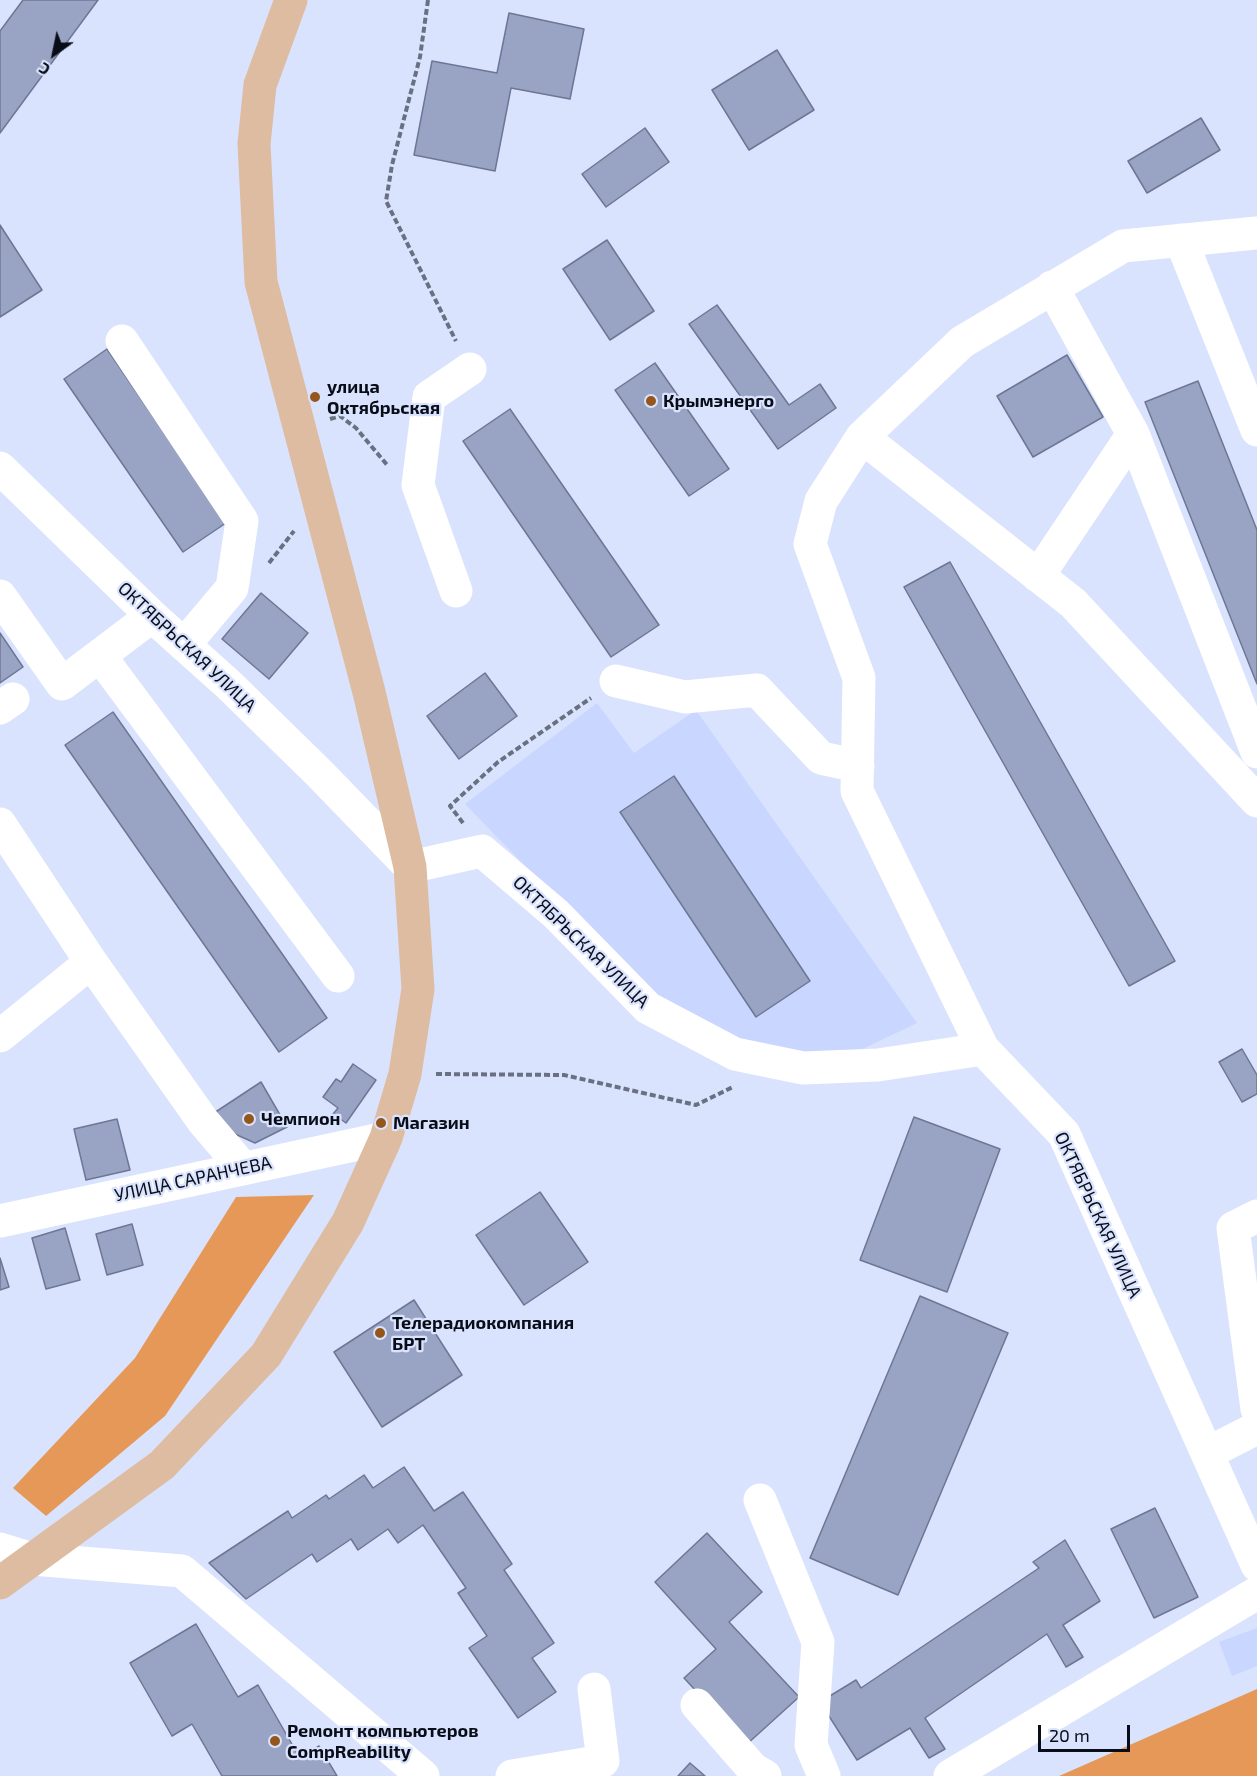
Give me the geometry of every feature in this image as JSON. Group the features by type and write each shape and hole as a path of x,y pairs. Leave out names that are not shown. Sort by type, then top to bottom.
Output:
{"main road":[{"path":"0,1583 162,1465 266,1355 348,1222 386,1138 405,1074 418,989 410,867 369,692 261,282 255,144 260,85 291,0"}],"street":[{"path":"983,1049 857,790 859,678 810,544 821,501 862,437 962,342 1123,246 1257,233"},
{"path":"1181,240 1257,430"},
{"path":"1052,287 1133,434 1257,752"},
{"path":"122,341 242,521 232,588 184,645"},
{"path":"456,591 418,486 429,397 470,369"},
{"path":"1038,576 1133,434"},
{"path":"862,437 1073,603 1257,801"},
{"name":"ОКТЯБРЬСКАЯ УЛИЦА","path":"0,468 152,616 320,774 410,867"},
{"path":"0,596 62,684 152,616"},
{"path":"100,656 338,976"},
{"path":"616,681 685,697 757,690 821,758 858,766"},
{"path":"0,824 91,962 203,1121 243,1168"},
{"name":"ОКТЯБРЬСКАЯ УЛИЦА","path":"482,851 556,914 648,1008 735,1054 803,1068 878,1065 983,1049 1064,1134 1257,1565"},
{"path":"410,867 482,851"},
{"path":"0,1036 91,962"},
{"name":"УЛИЦА САРАНЧЕВА","path":"0,1221 386,1138"},
{"path":"1257,1216 1233,1228 1257,1409"},
{"path":"1208,1453 1257,1428"},
{"path":"760,1500 818,1642 811,1745 824,1776"},
{"path":"0,1549 32,1559 182,1571 423,1776"},
{"path":"950,1776 1257,1593"},
{"path":"512,1776 603,1761 594,1689"},
{"path":"698,1705 753,1769 765,1776"}],"path":[{"path":"428,0 420,57 392,165 386,201 470,369"},
{"path":"356,428 393,471 418,486"},
{"path":"482,851 450,806 498,762 616,681"},
{"path":"405,1074 564,1075 696,1105 739,1084"}],"shaded area":[{"path":"597,703 634,753 696,710 917,1023 844,1058 741,1047 651,996 465,804"},
{"path":"314,1195 165,1416 46,1516 13,1488 135,1358 236,1197"},
{"path":"1257,1628 1257,1666 1232,1676 1219,1642"},
{"path":"1257,1689 1257,1776 1059,1776"}],"building":[{"path":"23,0 98,0 0,133 0,31"},
{"path":"509,13 584,29 570,99 511,88 495,171 414,155 432,61 497,73"},
{"path":"777,50 814,110 749,150 712,90"},
{"path":"1201,118 1220,150 1147,193 1128,161"},
{"path":"645,128 669,162 606,207 582,174"},
{"path":"0,225 42,290 0,317"},
{"path":"607,240 654,311 610,340 563,269"},
{"path":"717,305 789,405 820,384 836,408 778,449 689,324"},
{"path":"107,349 226,523 183,552 64,379"},
{"path":"1067,355 1103,417 1033,457 997,396"},
{"path":"655,363 729,469 689,496 615,390"},
{"path":"1198,381 1257,530 1257,684 1145,402"},
{"path":"510,409 659,625 611,657 463,441"},
{"path":"950,562 1175,961 1129,986 904,587"},
{"path":"261,593 308,633 269,679 222,639"},
{"path":"0,633 23,667 0,683"},
{"path":"485,673 517,716 459,759 427,716"},
{"path":"113,712 327,1018 279,1052 65,745"},
{"path":"674,776 810,981 756,1017 620,812"},
{"path":"1242,1049 1257,1075 1257,1094 1242,1102 1219,1062"},
{"path":"353,1064 376,1080 346,1123 333,1114 338,1108 323,1097 336,1079 341,1082"},
{"path":"261,1082 287,1127 255,1143 235,1134 214,1113"},
{"path":"914,1117 1000,1149 947,1292 860,1260"},
{"path":"117,1119 130,1170 86,1180 74,1129"},
{"path":"540,1192 588,1262 524,1305 476,1235"},
{"path":"132,1224 143,1265 107,1275 96,1234"},
{"path":"65,1228 80,1280 46,1289 32,1238"},
{"path":"0,1258 9,1287 0,1290"},
{"path":"920,1296 1008,1333 898,1595 810,1558"},
{"path":"414,1300 462,1375 382,1427 334,1352"},
{"path":"404,1467 434,1511 463,1492 512,1564 504,1570 554,1643 532,1658 556,1692 518,1718 469,1648 487,1636 458,1593 466,1588 423,1525 398,1543 388,1529 358,1550 351,1539 317,1562 312,1554 246,1599 209,1563 288,1511 292,1518 326,1495 329,1499 364,1475 373,1488"},
{"path":"1155,1508 1198,1597 1154,1618 1111,1529"},
{"path":"707,1533 762,1592 729,1622 799,1697 746,1745 684,1678 716,1649 655,1582"},
{"path":"1065,1540 1100,1601 1063,1625 1083,1657 1066,1667 1047,1634 925,1718 945,1749 929,1758 910,1728 857,1760 820,1702 856,1680 861,1688 1039,1568 1033,1562"},
{"path":"196,1624 238,1697 258,1685 300,1758 319,1746 337,1776 222,1776 192,1724 172,1736 130,1663"},
{"path":"690,1763 705,1776 678,1776"}],"place":[{"name":"улица Октябрьская","path":"315,397"},
{"name":"Крымэнерго","path":"651,401"},
{"name":"Чемпион","path":"249,1119"},
{"name":"Магазин","path":"381,1123"},
{"name":"Телерадиокомпания БРТ","path":"380,1333"},
{"name":"Ремонт компьютеров CompReability","path":"275,1741"}]}
